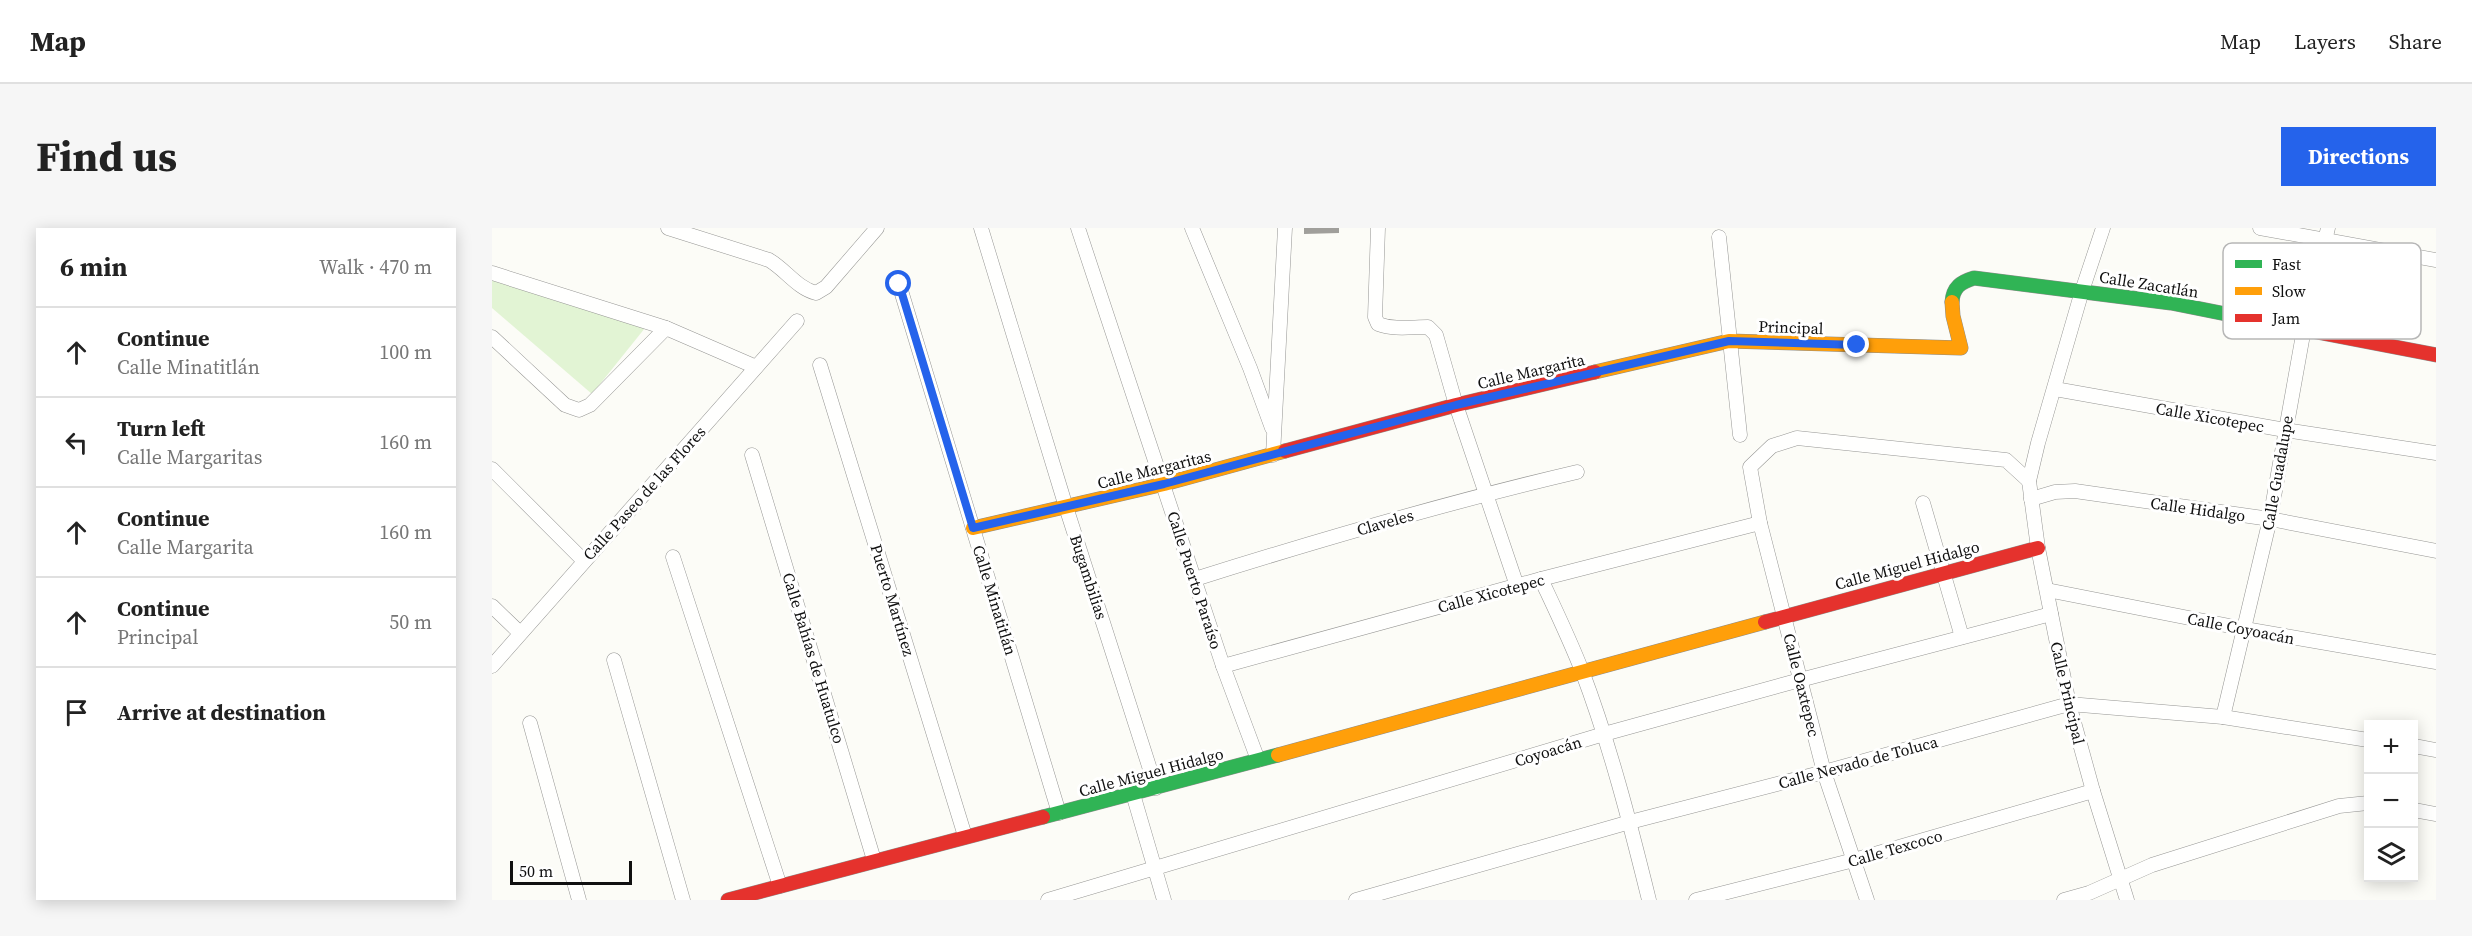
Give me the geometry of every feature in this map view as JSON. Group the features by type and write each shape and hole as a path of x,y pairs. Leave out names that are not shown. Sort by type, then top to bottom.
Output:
{"street":[{"path":"668,228 769,260 804,290 816,293 826,287 877,228"},
{"name":"Bugambilias","path":"981,228 1066,507 1156,788"},
{"name":"Calle Puerto Paraíso","path":"1078,228 1223,666 1258,760"},
{"path":"1192,228 1246,357 1274,433"},
{"path":"1273,455 1286,228"},
{"path":"1378,228 1375,317 1378,324 1402,329 1428,327 1436,335 1456,405 1517,586"},
{"name":"Calle Principal","path":"2103,228 2097,241 2038,443 2030,481 2038,548 2069,704 2092,791 2127,900"},
{"path":"2260,228 2327,234 2365,243"},
{"path":"1719,237 1740,435"},
{"path":"2421,256 2436,260"},
{"path":"492,273 666,328 756,367"},
{"name":"Calle Zacatlán","path":"1960,348 1951,299 1953,290 1962,280 1989,278 2171,303 2223,313"},
{"name":"Calle Minatitlán","path":"899,284 1059,813"},
{"name":"Calle Paseo de las Flores","path":"492,666 797,321"},
{"path":"492,337 565,405 579,410 591,405 666,328"},
{"name":"Calle Guadalupe","path":"2223,717 2270,519 2302,339"},
{"name":"Calle Zacatlán","path":"2355,339 2436,355"},
{"name":"Principal","path":"1729,341 1960,348"},
{"name":"Calle Margarita","path":"1343,437 1456,405 1729,341"},
{"name":"Puerto Martínez","path":"820,364 965,836"},
{"name":"Calle Xicotepec","path":"2055,389 2285,430 2436,453"},
{"name":"Calle Margaritas","path":"973,528 1164,484 1343,437"},
{"name":"Calle Oaxtepec","path":"1867,900 1824,772 1760,523 1750,467 1772,446 1797,438 2006,460 2030,481"},
{"name":"Calle Bahías de Huatulco","path":"752,455 874,860"},
{"path":"492,469 584,561"},
{"name":"Claveles","path":"1195,579 1313,542 1486,494 1577,472"},
{"name":"Calle Hidalgo","path":"2031,499 2055,492 2075,491 2270,519 2436,551"},
{"path":"1923,503 1962,637"},
{"name":"Calle Xicotepec","path":"1223,666 1541,579 1760,523"},
{"name":"Calle Miguel Hidalgo","path":"728,900 965,836 1133,795 1582,670 2038,548"},
{"path":"673,557 780,886"},
{"path":"1541,579 1582,670 1604,734 1630,822 1649,900"},
{"name":"Calle Coyoacán","path":"2046,590 2245,629 2436,662"},
{"path":"492,606 520,633"},
{"name":"Coyoacán","path":"1048,900 1604,734 2051,615"},
{"path":"614,660 683,900"},
{"name":"Calle Nevado de Toluca","path":"1356,900 1630,822 1824,772 2069,704 2223,717 2364,739"},
{"path":"530,723 579,900"},
{"path":"2418,747 2436,750"},
{"name":"Calle Texcoco","path":"1695,900 1854,860 2092,791"},
{"path":"1133,795 1164,900"},
{"path":"2064,900 2089,893 2152,865 2339,806 2364,803"},
{"path":"2418,811 2436,814"}],"green space":[{"path":"492,278 645,328 592,394 492,308"}],"building":[{"path":"1304,228 1339,228 1339,233 1304,234"}],"traffic: fast":[{"path":"1952,302 1958,286 1974,278 2171,303 2223,313"},
{"path":"1043,817 1278,755"}],"traffic: slow":[{"path":"1595,372 1729,341 1961,348 1952,302"},
{"path":"973,528 1164,484 1285,451"},
{"path":"1278,755 1765,622"}],"traffic: jam":[{"path":"2353,339 2436,355"},
{"path":"1285,451 1456,405 1595,372"},
{"path":"1765,622 2038,548"},
{"path":"728,900 1043,817"}],"route":[{"path":"899,284 973,528 1164,484 1456,405 1729,341 1857,345"}]}
